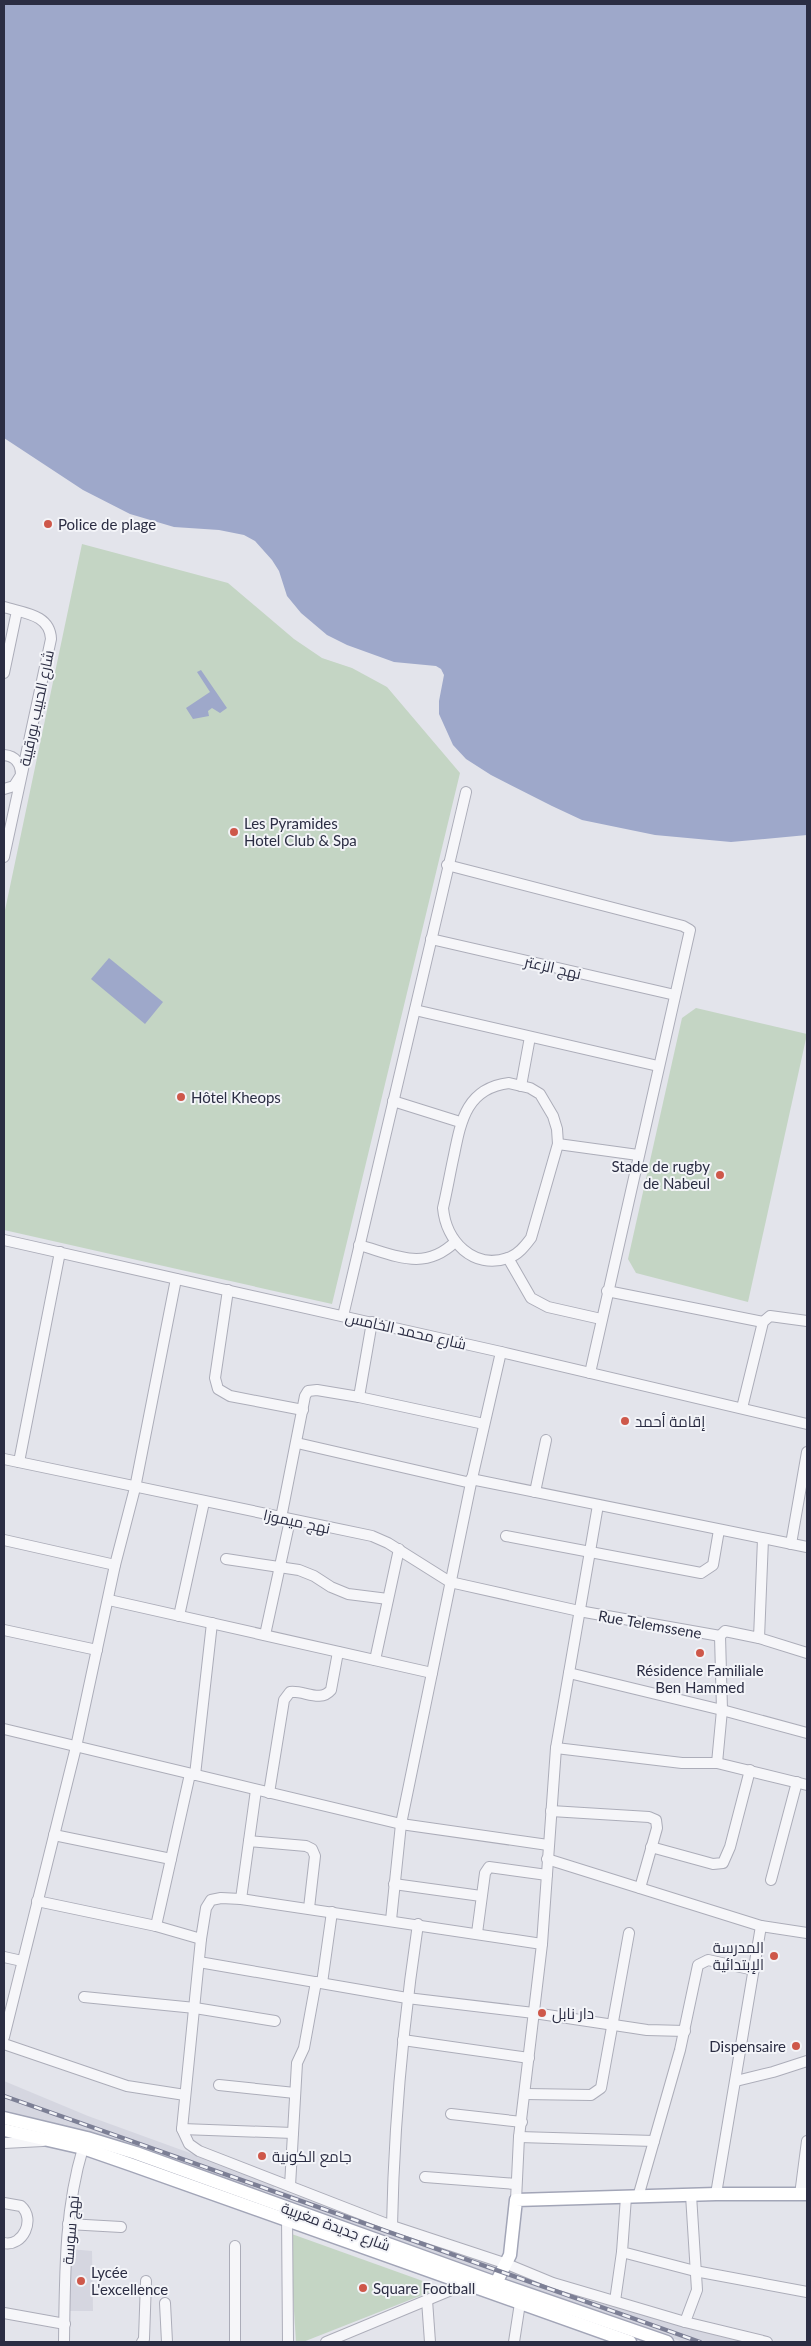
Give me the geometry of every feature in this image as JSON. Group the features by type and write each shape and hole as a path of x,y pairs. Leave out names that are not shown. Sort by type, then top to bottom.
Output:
{"main road":[{"name":"شارع جديدة مغربية","path":"4,2118 86,2138 136,2153 287,2215 466,2284 630,2342"},
{"name":"شارع جديدة مغربية","path":"4,2130 83,2148 667,2342"},
{"path":"496,2284 507,2264 513,2244 516,2200 716,2194 804,2195"}],"street":[{"name":"شارع الحبيب بورقيبة","path":"4,607 43,620 48,625 50,633 4,857"},
{"path":"4,673 17,611"},
{"path":"4,755 18,762 21,775 14,786 4,789"},
{"path":"342,1316 447,865 466,792"},
{"path":"447,865 683,926 689,928 691,933 658,1066 590,1372"},
{"name":"نهج الزعتر","path":"431,939 675,996"},
{"path":"414,1010 658,1066"},
{"path":"521,1086 530,1036"},
{"path":"497,1085 521,1086 540,1094 546,1103 557,1129 558,1144 532,1238 522,1250 508,1258 481,1259 469,1254 455,1242 444,1222 444,1208 460,1122 468,1108 484,1090 497,1085"},
{"path":"393,1101 460,1122"},
{"path":"558,1144 638,1155"},
{"name":"شارع محمد الخامس","path":"4,1240 372,1322 807,1424"},
{"path":"359,1245 412,1260 428,1258 455,1242"},
{"path":"19,1462 60,1252"},
{"path":"508,1258 532,1298 548,1307 601,1318"},
{"path":"4,2037 76,1747 115,1565 135,1488 176,1278"},
{"path":"228,1290 215,1378 218,1389 230,1396 303,1410"},
{"path":"607,1291 763,1322"},
{"path":"742,1408 763,1322 770,1316 807,1321"},
{"path":"358,1397 372,1322"},
{"path":"391,1920 401,1824 471,1481 501,1352"},
{"path":"266,1635 281,1566 285,1519 304,1396 311,1390 358,1397 484,1424"},
{"path":"535,1492 546,1440"},
{"path":"297,1444 471,1481 535,1492 762,1539 807,1546"},
{"path":"791,1544 807,1452"},
{"name":"نهج ميموزا","path":"4,1459 135,1488 372,1536 399,1550 450,1582 579,1611"},
{"path":"179,1616 204,1502"},
{"path":"516,2200 519,2137 542,1944 556,1748 598,1505"},
{"path":"506,1536 701,1573 713,1565 719,1530"},
{"path":"762,1539 760,1638 807,1652"},
{"path":"4,1540 115,1565"},
{"path":"375,1660 399,1550"},
{"path":"226,1558 281,1566 314,1576 331,1587 348,1594 388,1599"},
{"path":"109,1600 432,1673"},
{"name":"Rue Telemssene","path":"579,1611 720,1636 725,1631 760,1638"},
{"path":"156,1926 193,1775 212,1624"},
{"path":"4,1630 97,1650"},
{"path":"717,1763 722,1710 720,1636"},
{"path":"269,1793 284,1700 290,1692 294,1691 320,1697 328,1694 331,1690 338,1652"},
{"path":"569,1673 722,1710 807,1733"},
{"path":"4,1729 401,1824 548,1845"},
{"path":"556,1748 682,1763 717,1763 802,1784 771,1880"},
{"path":"651,1847 713,1864 723,1863 730,1847 750,1770"},
{"path":"241,1899 256,1790"},
{"path":"551,1811 654,1818 658,1825 640,1888"},
{"path":"54,1835 171,1859"},
{"path":"249,1841 303,1846 312,1849 315,1856 309,1908"},
{"path":"548,1858 761,1926 807,1933"},
{"path":"477,1933 485,1873 489,1867 547,1875"},
{"path":"394,1884 481,1896"},
{"path":"542,1944 309,1908 241,1899 221,1898 211,1900 206,1908 201,1939 182,2129 189,2144 199,2151 392,2226 507,2264 553,2284 685,2322 766,2342"},
{"path":"37,1901 156,1926 201,1939"},
{"path":"290,2186 297,2063 304,2048 319,1983 332,1912"},
{"path":"392,2226 397,2090 407,1998 418,1924"},
{"path":"716,2194 761,1926"},
{"path":"525,2094 591,2096 598,2092 604,2079 629,1932"},
{"path":"4,1957 22,1961"},
{"path":"615,2301 632,2197 654,2141 685,2031 695,1972 701,1961 708,1960 754,1970"},
{"path":"199,1962 407,1998 534,2012 647,2030 685,2031"},
{"path":"84,1997 195,2008 275,2021"},
{"path":"403,2040 529,2058"},
{"path":"4,2044 127,2086 186,2095"},
{"path":"736,2081 774,2072 807,2060"},
{"path":"219,2085 295,2093"},
{"path":"451,2114 522,2122"},
{"path":"182,2129 293,2133"},
{"path":"519,2137 654,2141"},
{"path":"4,2143 48,2140"},
{"path":"804,2195 807,2141"},
{"name":"نهج سوسة","path":"64,2342 68,2224 83,2148"},
{"path":"425,2177 516,2184"},
{"path":"685,2322 697,2290 691,2195"},
{"path":"4,2203 21,2206 27,2216 26,2229 20,2239 13,2244 4,2243"},
{"path":"287,2215 288,2342"},
{"path":"68,2224 121,2226"},
{"path":"235,2246 235,2342"},
{"path":"622,2252 695,2271 807,2292"},
{"path":"142,2342 144,2339 146,2281"},
{"path":"326,2342 466,2284"},
{"path":"427,2300 430,2342"},
{"path":"165,2303 167,2342"},
{"path":"514,2342 520,2303"},
{"path":"4,2313 65,2324"}],"shaded area":[{"path":"4,2081 88,2116 275,2184 274,2188 496,2266 586,2300 647,2314 691,2329 744,2342 683,2342 510,2280 484,2273 109,2137 4,2110"},
{"name":"Lycée L'excellence","path":"70,2249 92,2251 93,2311 69,2311"}],"green space":[{"path":"82,544 228,583 294,639 322,658 352,668 387,687 460,773 332,1304 4,1230 4,915"},
{"path":"696,1008 807,1034 748,1302 636,1273 628,1259 682,1018"},
{"name":"Square Football","path":"289,2233 434,2285 435,2290 303,2342 296,2342"}],"water":[{"path":"4,4 807,4 807,835 731,842 655,835 582,820 552,806 491,775 466,759 453,745 439,714 439,701 444,675 441,669 436,666 394,662 347,645 327,635 301,613 287,596 279,571 255,541 244,535 219,530 174,527 130,514 83,490 4,438"},
{"path":"201,670 227,708 220,713 212,708 208,711 209,716 193,719 186,708 210,692 197,672"},
{"path":"109,958 163,1002 145,1024 91,979"}],"railway":[{"path":"4,2096 700,2342"}],"place":[{"name":"Police de plage","path":"48,524"},
{"name":"Les Pyramides Hotel Club & Spa","path":"234,832"},
{"name":"Hôtel Kheops","path":"181,1097"},
{"name":"Stade de rugby de Nabeul","path":"720,1175"},
{"name":"إقامة أحمد","path":"625,1421"},
{"name":"Résidence Familiale Ben Hammed","path":"700,1653"},
{"name":"المدرسة الإبتدائية","path":"774,1956"},
{"name":"دار نابل","path":"542,2013"},
{"name":"Dispensaire","path":"796,2046"},
{"name":"جامع الكونية","path":"262,2156"},
{"name":"Lycée L'excellence","path":"81,2281"},
{"name":"Square Football","path":"363,2288"}]}
